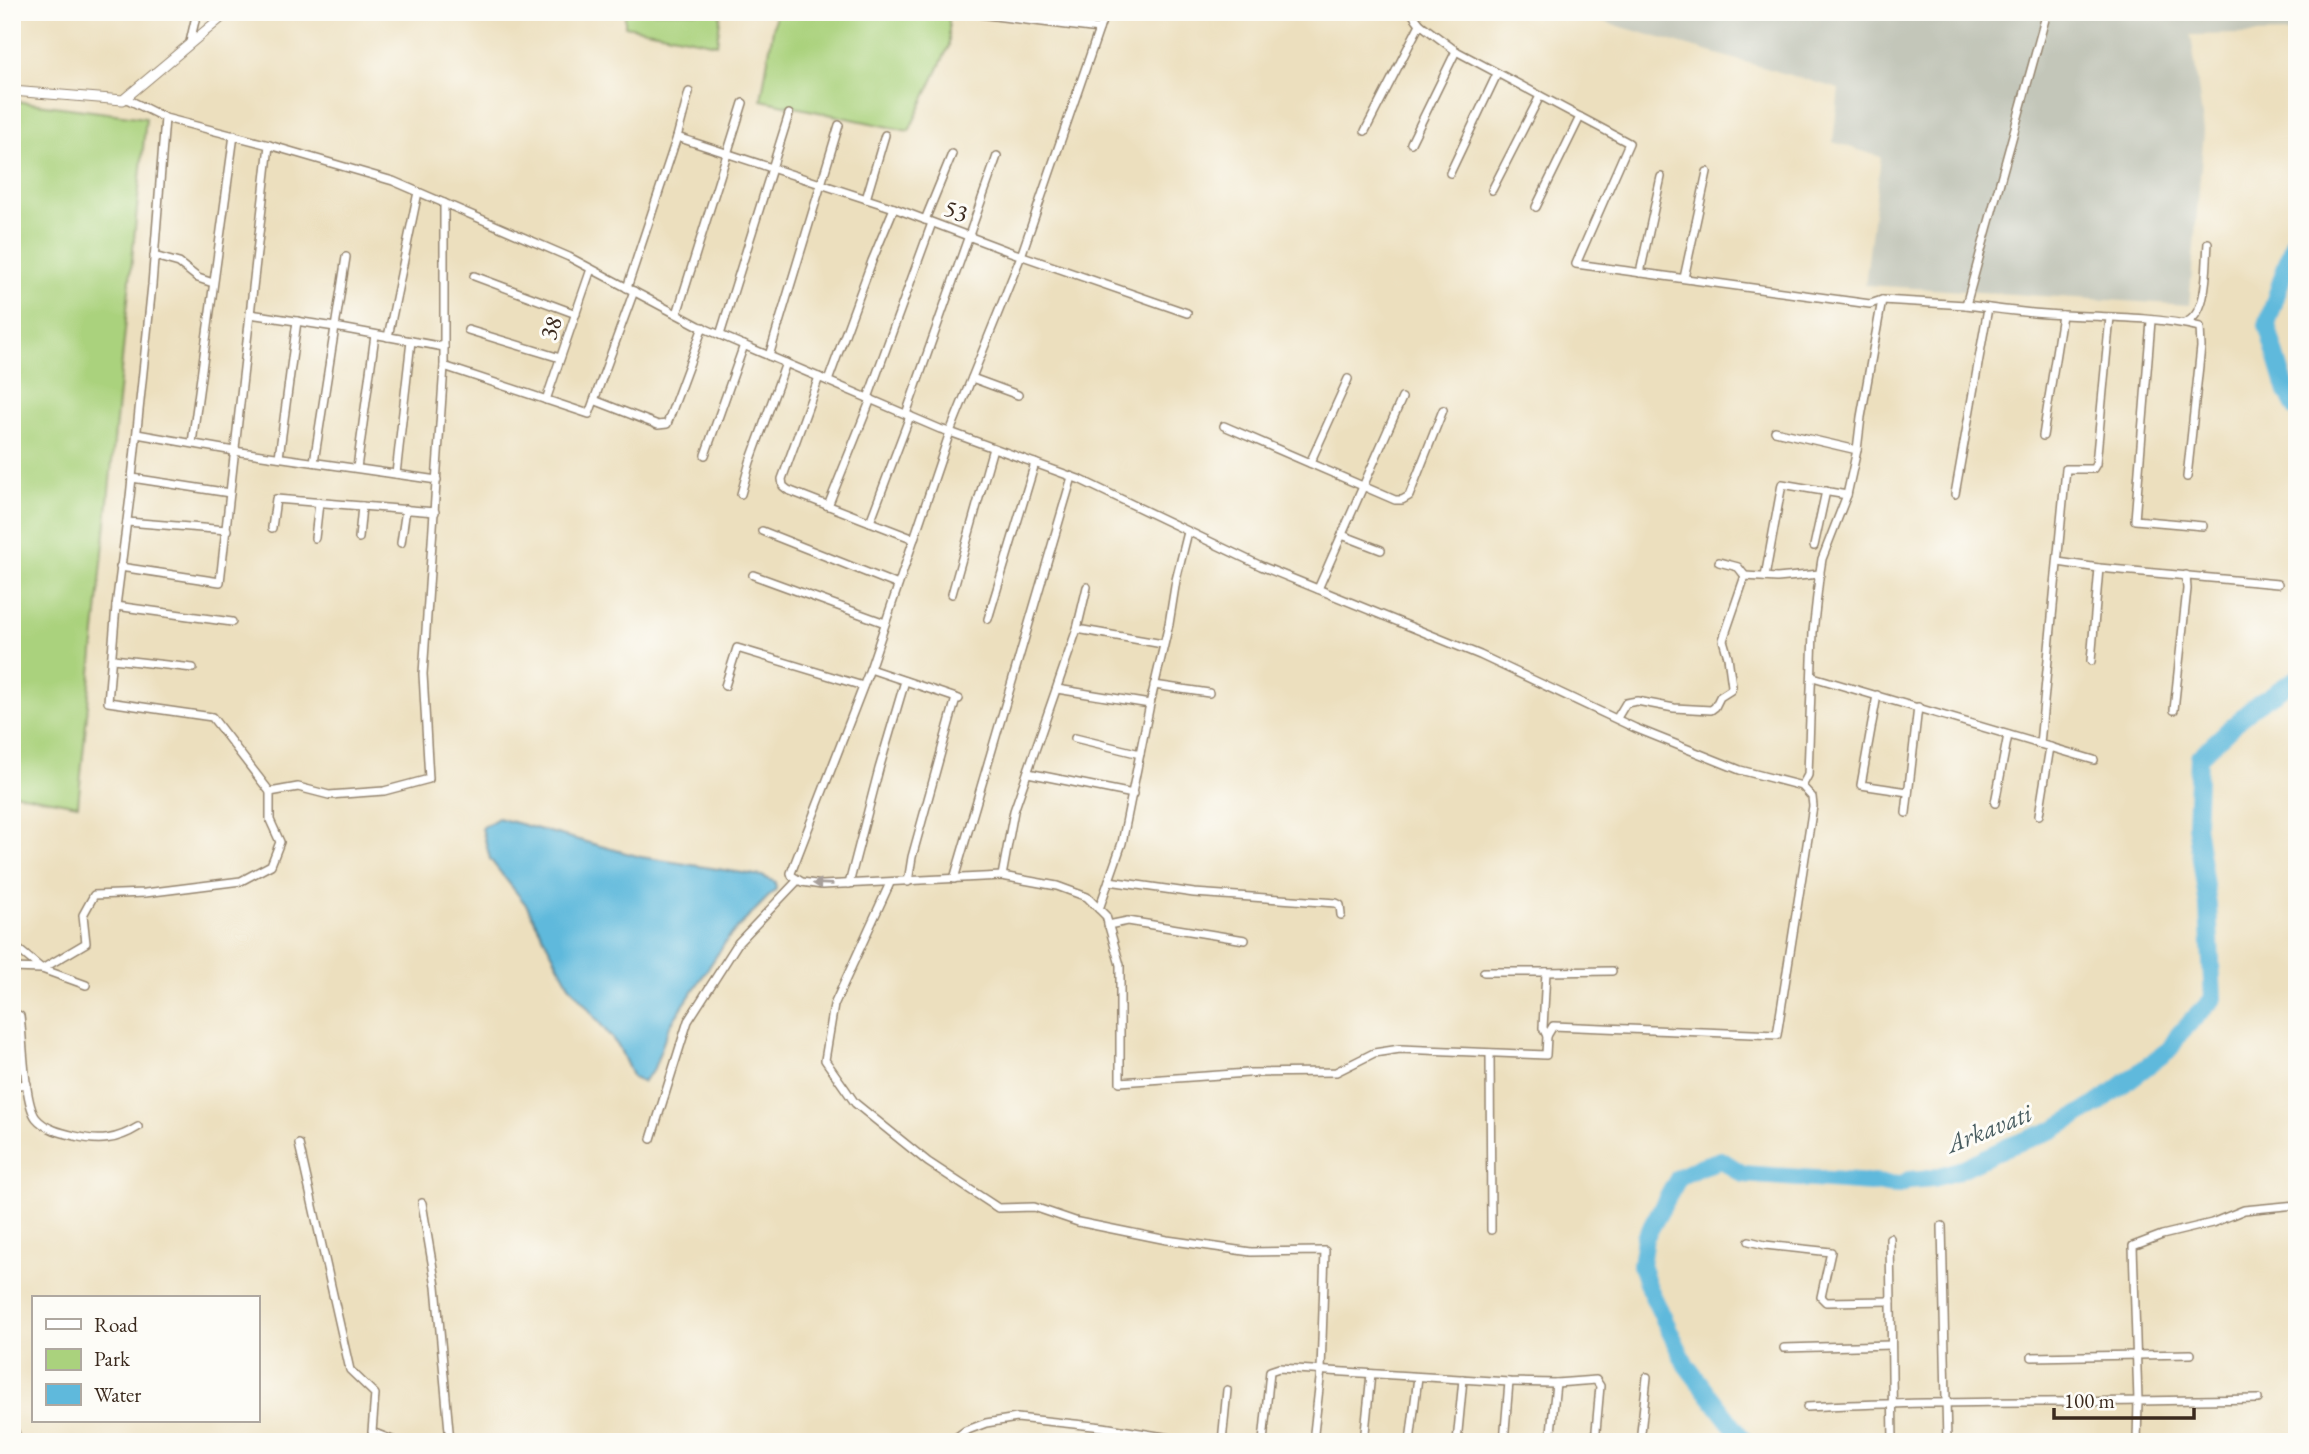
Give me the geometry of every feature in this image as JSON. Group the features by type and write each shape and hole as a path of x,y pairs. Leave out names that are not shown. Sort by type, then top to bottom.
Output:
{"street":[{"path":"190,42 197,12"},
{"path":"12,92 114,100 125,98 228,12"},
{"path":"963,12 1021,15 1099,29"},
{"path":"125,98 165,118 393,181 569,257 720,335 950,432 1072,477 1261,566 1480,655 1635,728 1730,766 1802,786 1812,797 1813,806 1777,1035 1553,1026 1547,1036 1546,1055 1400,1049 1374,1053 1335,1072 1248,1073 1121,1082 1120,965 1106,916 1087,897 1057,886 1002,876 822,885 797,880 791,873 870,669 950,432 1021,256 1105,12"},
{"path":"1411,12 1420,23 1456,51 1629,143 1576,264 1870,304 1882,300 1966,305 2184,323 2200,327 2201,346 2187,477"},
{"path":"1966,305 2047,12"},
{"path":"1365,131 1420,23"},
{"path":"1411,143 1456,51"},
{"path":"1450,173 1497,74"},
{"path":"444,366 589,414 689,92"},
{"path":"1492,190 1540,96"},
{"path":"677,314 743,103"},
{"path":"720,335 789,114"},
{"path":"1536,207 1580,117"},
{"path":"42,970 86,943 83,915 94,895 145,893 241,881 271,865 280,842 270,820 270,792 212,717 108,702 120,567 137,434 165,118"},
{"path":"769,356 839,125"},
{"path":"192,443 234,135"},
{"path":"866,199 885,135"},
{"name":"53","path":"677,136 894,208 1004,250 1187,313"},
{"path":"120,567 220,582 269,145"},
{"path":"828,506 870,398 952,154"},
{"path":"870,522 997,156"},
{"path":"1684,278 1707,172"},
{"path":"1640,273 1661,177"},
{"path":"388,337 418,192"},
{"path":"270,792 298,787 329,796 384,791 429,779 423,674 444,366 444,203"},
{"path":"828,381 894,208"},
{"path":"2184,323 2192,321 2200,310 2204,295 2208,243"},
{"path":"154,256 179,262 198,278 213,284"},
{"path":"314,462 346,257"},
{"name":"38","path":"546,400 591,269"},
{"path":"474,276 576,314"},
{"path":"1802,786 1808,775 1813,632 1819,573 1847,495 1882,300"},
{"path":"1955,494 1988,308"},
{"path":"250,314 443,347"},
{"path":"2043,436 2062,315"},
{"path":"2040,744 2066,469 2093,468 2096,464 2110,317"},
{"path":"279,457 297,321"},
{"path":"2151,321 2135,520 2203,526"},
{"path":"594,400 658,425 667,424 703,327"},
{"path":"468,330 561,358"},
{"path":"357,468 375,335"},
{"path":"396,474 411,341"},
{"path":"705,455 744,345"},
{"path":"741,494 786,363"},
{"path":"819,377 782,479 783,486 914,539"},
{"path":"972,378 1018,396"},
{"path":"1310,463 1348,379"},
{"path":"1318,589 1402,398"},
{"path":"1224,426 1395,500 1402,500 1409,496 1443,411"},
{"path":"1775,431 1857,450"},
{"path":"137,434 234,451 437,480"},
{"path":"952,594 993,448"},
{"path":"988,619 1035,463"},
{"path":"954,879 1072,477"},
{"path":"132,478 230,493"},
{"path":"1765,577 1782,484 1847,495"},
{"path":"1814,546 1826,491"},
{"path":"272,528 276,499 435,512"},
{"path":"315,538 319,503"},
{"path":"359,538 362,506"},
{"path":"401,543 406,509"},
{"path":"127,522 227,530"},
{"path":"762,531 898,585"},
{"path":"1099,909 1122,843 1188,532"},
{"path":"1342,535 1381,550"},
{"path":"1719,562 1738,567 1745,576 1777,578 1819,573"},
{"path":"2059,562 2278,584"},
{"path":"2091,661 2099,568"},
{"path":"752,575 885,623"},
{"path":"2174,710 2187,589 2186,575"},
{"path":"1617,718 1626,703 1636,701 1674,708 1711,710 1720,696 1731,690 1728,657 1723,640 1745,576"},
{"path":"1002,876 1014,811 1077,629 1087,587"},
{"path":"116,606 232,622"},
{"path":"1077,629 1163,644"},
{"path":"725,686 737,648 863,686"},
{"path":"113,659 193,668"},
{"path":"870,669 958,699 916,844 908,882"},
{"path":"1813,677 2094,760"},
{"path":"849,884 905,681"},
{"path":"1154,685 1209,693"},
{"path":"1057,689 1150,704"},
{"path":"1877,695 1861,785 1908,792"},
{"path":"1906,813 1918,707"},
{"path":"1995,803 2008,735"},
{"path":"1075,738 1140,754"},
{"path":"2039,814 2050,747"},
{"path":"1028,774 1133,794"},
{"path":"652,1139 688,1021 738,943 797,880"},
{"path":"1109,881 1194,893 1336,903 1341,915"},
{"path":"890,883 834,1005 825,1060 855,1103 928,1163 998,1208 1034,1207 1078,1222 1167,1240 1251,1252 1325,1251 1321,1370 1313,1442"},
{"path":"1108,925 1128,921 1245,940"},
{"path":"12,944 42,970"},
{"path":"12,968 42,970 86,985"},
{"path":"1484,971 1612,971"},
{"path":"1546,972 1543,1028 1547,1036"},
{"path":"12,1012 20,1016 29,1106 37,1119 55,1131 102,1139 122,1137 138,1127"},
{"path":"1490,1053 1491,1230"},
{"path":"12,1086 27,1084"},
{"path":"299,1144 350,1370 375,1394 373,1432 397,1442"},
{"path":"422,1203 436,1286 450,1442"},
{"path":"2137,1442 2133,1246 2162,1235 2213,1223 2244,1210 2297,1205"},
{"path":"1942,1226 1947,1442"},
{"path":"1889,1238 1893,1442"},
{"path":"1749,1241 1831,1252 1821,1297 1826,1302 1891,1301"},
{"path":"1784,1348 1891,1345"},
{"path":"2032,1357 2191,1354"},
{"path":"1263,1442 1270,1371 1279,1368 1509,1382 1556,1383 1591,1379 1600,1382 1595,1442"},
{"path":"1364,1442 1371,1374"},
{"path":"1410,1442 1418,1377"},
{"path":"1640,1442 1647,1377"},
{"path":"1457,1442 1463,1379"},
{"path":"1504,1442 1509,1382"},
{"path":"1550,1442 1556,1383"},
{"path":"1222,1442 1227,1390"},
{"path":"1807,1407 1891,1402 1946,1404 2258,1399"},
{"path":"950,1442 965,1431 986,1423 1017,1418 1103,1427 1195,1442"},
{"path":"12,1425 18,1442"}],"shaded area":[{"path":"1569,12 2297,12 2297,33 2191,35 2204,131 2189,305 1865,285 1881,157 1833,142 1839,89"}],"green space":[{"path":"625,12 721,12 717,44 625,26"},
{"path":"776,12 949,12 949,46 909,131 761,100"},
{"path":"15,101 146,118 78,805 12,793 12,146"}],"water":[{"path":"498,818 641,857 762,876 775,882 776,889 729,937 669,1027 653,1071 642,1082 633,1078 619,1047 569,985 527,906 490,859 482,828"}],"waterway":[{"name":"Arkavati","path":"2297,231 2267,325 2287,392 2297,410"},
{"name":"Arkavati","path":"1745,1442 1686,1365 1649,1288 1641,1265 1645,1238 1679,1177 1721,1160 1743,1174 1900,1185 1909,1180 1933,1178 1957,1171 2007,1147 2053,1130 2097,1104 2170,1049 2179,1034 2213,999 2208,906 2196,825 2199,757 2253,707 2297,678"}]}
